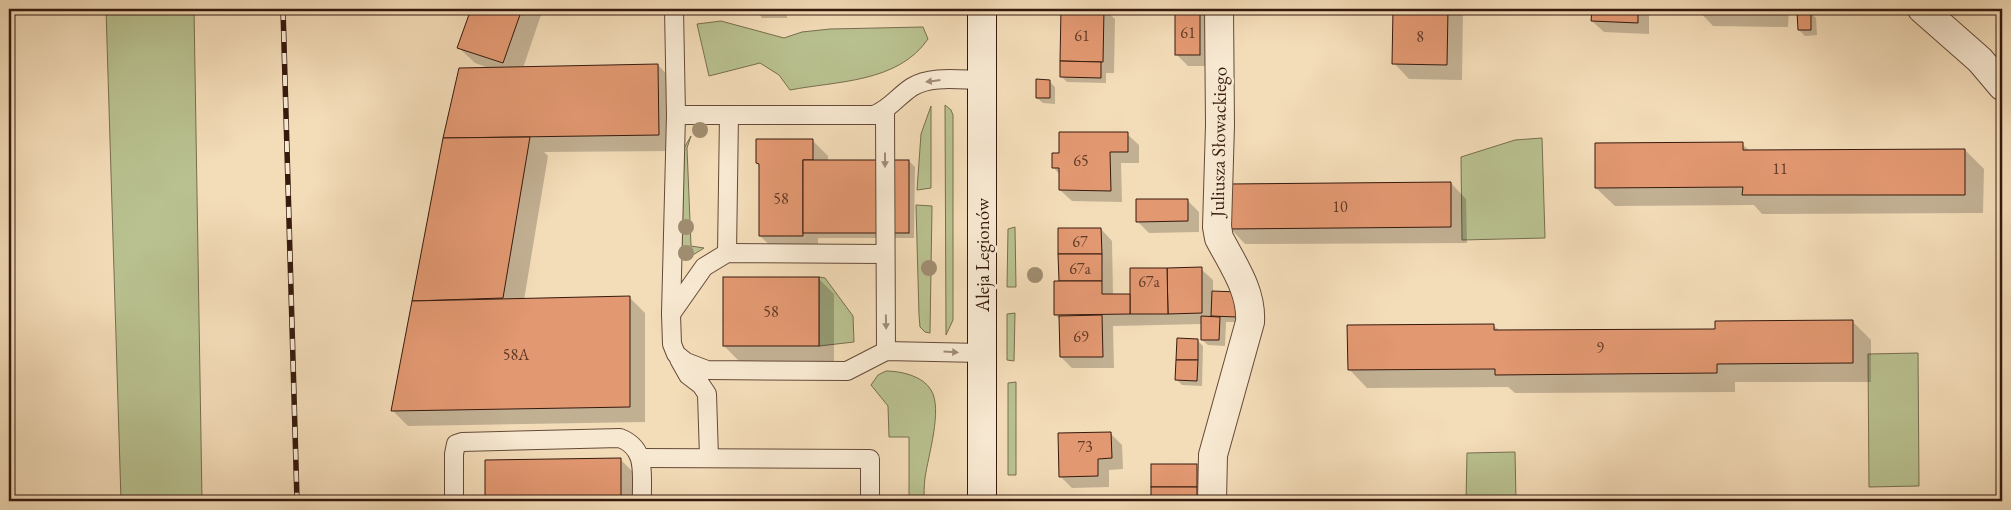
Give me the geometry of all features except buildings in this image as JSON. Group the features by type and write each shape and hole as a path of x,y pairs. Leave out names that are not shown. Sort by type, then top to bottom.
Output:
{"street":[{"name":"Aleja Legionów","path":"982,9 982,501"},
{"name":"Juliusza Słowackiego","path":"1212,501 1213,454 1250,322 1251,306 1248,295 1219,238 1217,227 1220,124 1219,9"},
{"path":"1922,9 1980,60 2002,86"}],"lane":[{"path":"674,9 676,115 671,314 672,344 688,375 701,385 707,394 709,457"},
{"path":"676,115 874,116 884,111 912,87 928,81 982,80"},
{"path":"884,111 886,351"},
{"path":"728,253 729,115"},
{"path":"671,314 704,267 728,253 885,254"},
{"path":"676,354 686,362 707,370 847,371 886,351 981,353"},
{"path":"454,501 454,454 456,444 462,442 620,438 632,442 641,458 642,501"},
{"path":"641,458 870,459 870,501"}],"green space":[{"path":"106,9 194,9 202,501 121,501"},
{"path":"721,21 784,38 802,32 830,29 923,27 928,39 915,53 900,64 883,72 846,82 790,90 779,75 760,63 709,76 697,24"},
{"path":"945,105 951,110 953,115 953,320 946,335"},
{"path":"931,106 931,188 917,190 921,134"},
{"path":"691,136 687,148 691,246 704,248 685,260 681,259 680,254 683,150"},
{"path":"1542,138 1545,238 1462,240 1461,157 1515,140"},
{"path":"916,205 932,206 930,333 925,332 920,327"},
{"path":"1015,227 1016,287 1007,287 1008,229"},
{"path":"819,277 825,278 853,316 854,342 819,346"},
{"path":"1015,313 1014,361 1007,360 1007,314"},
{"path":"1918,353 1919,486 1869,487 1868,354"},
{"path":"886,371 905,373 923,381 931,390 934,398 936,409 934,433 925,478 924,501 909,501 909,437 889,437 888,406 871,385 878,375"},
{"path":"1016,382 1016,475 1008,475 1008,383"},
{"path":"1515,452 1516,501 1466,501 1467,453"}],"railway":[{"path":"283,9 297,501"}]}
